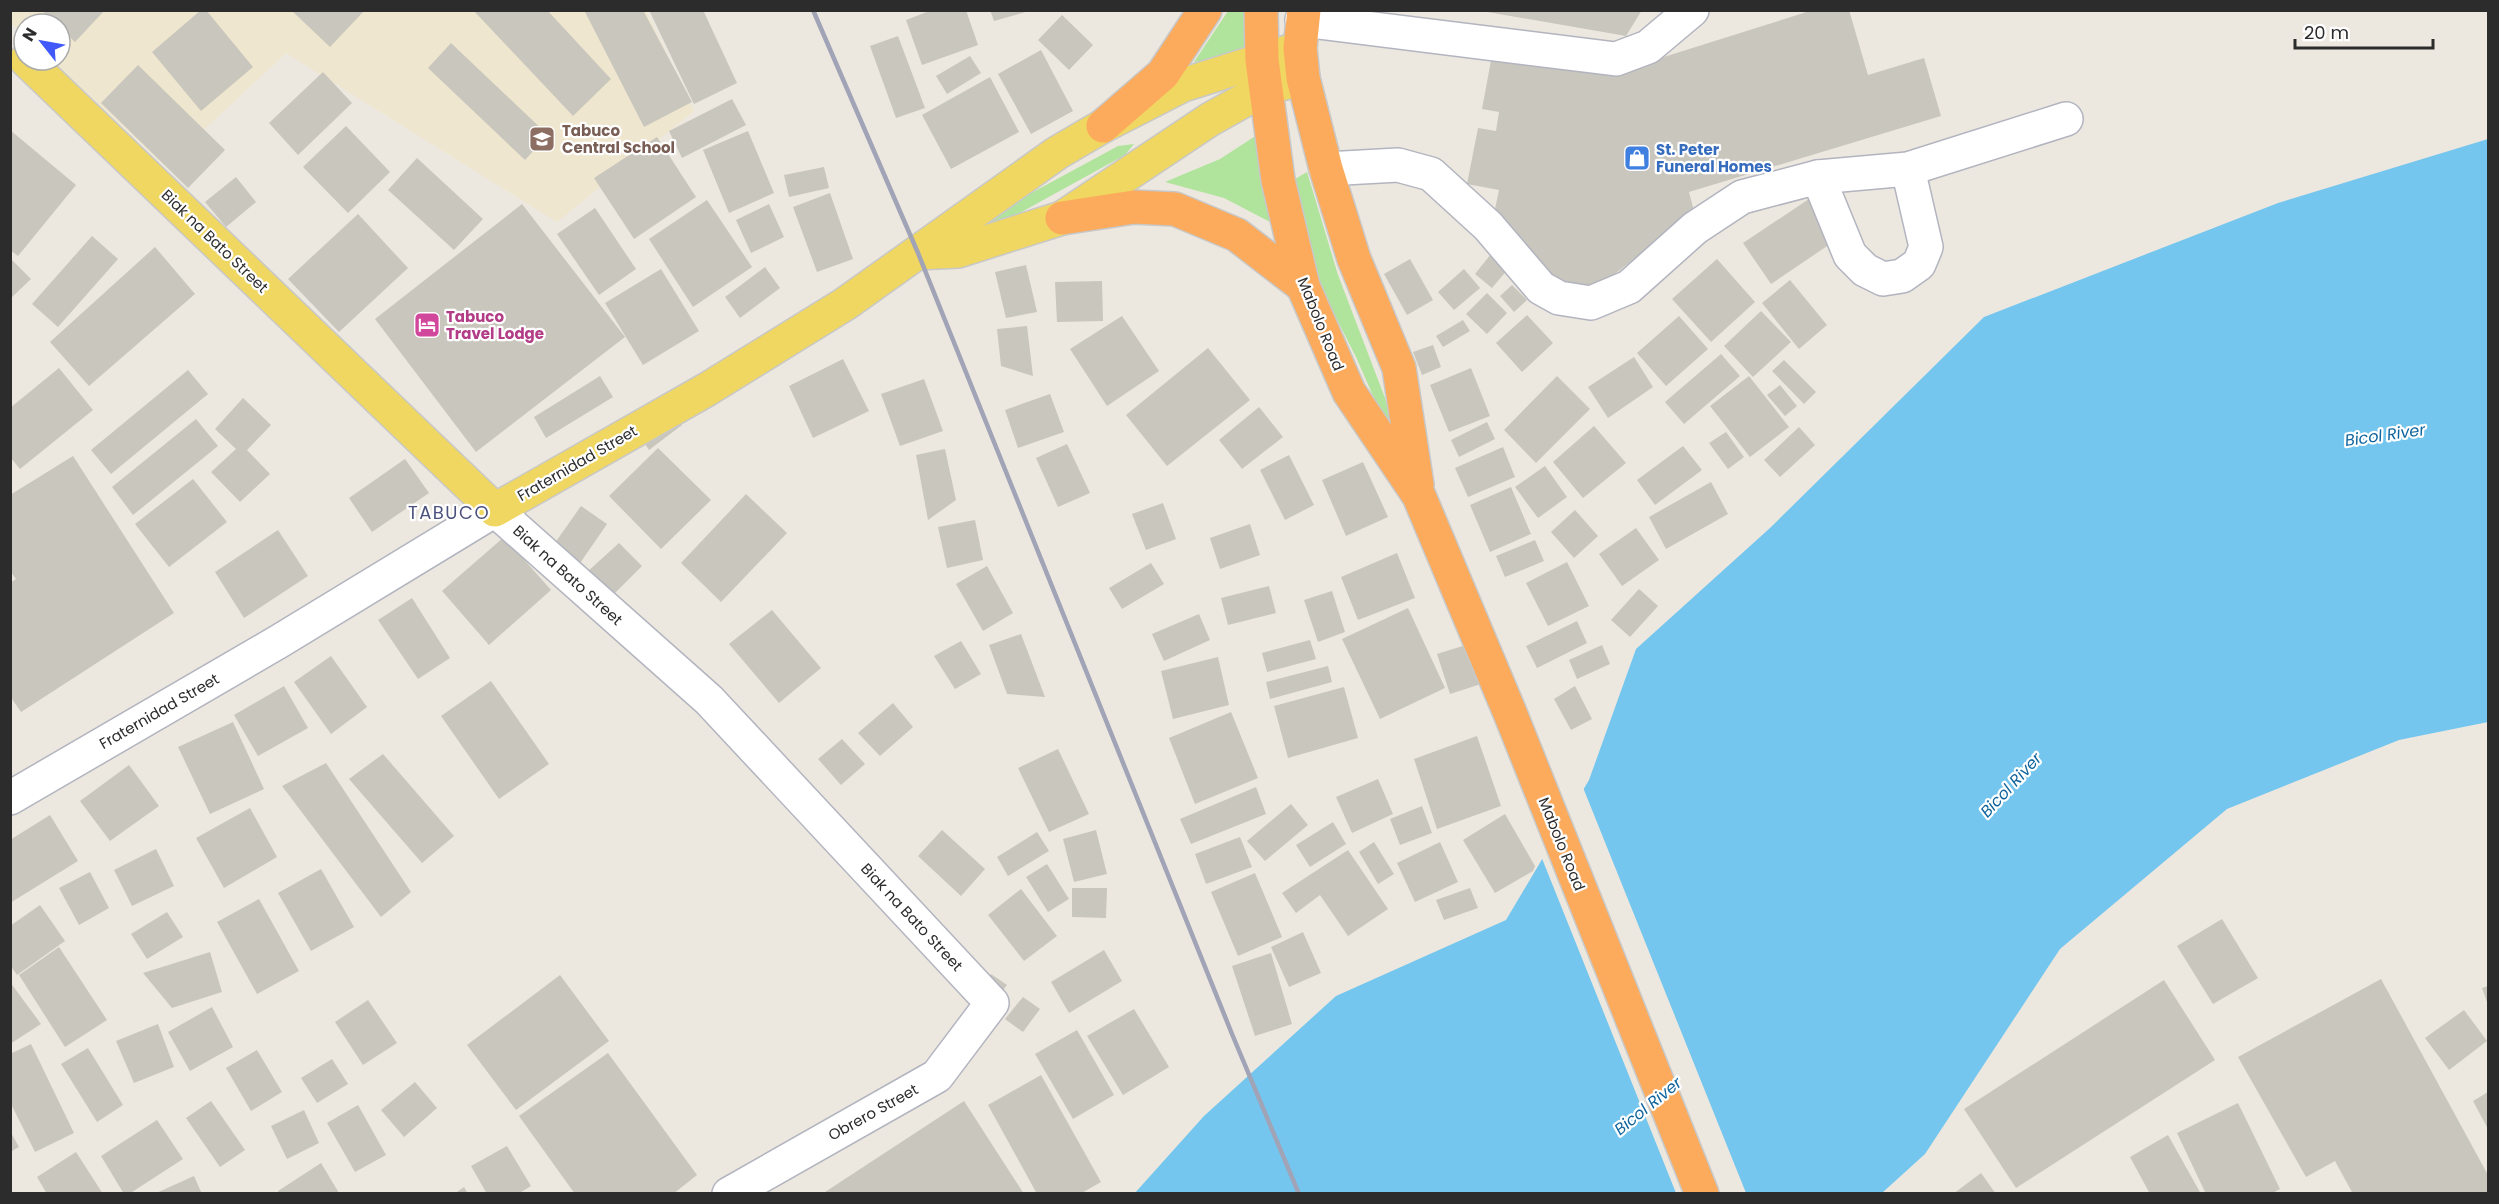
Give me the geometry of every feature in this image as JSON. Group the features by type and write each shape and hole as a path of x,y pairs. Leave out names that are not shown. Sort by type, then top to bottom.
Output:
{"highway":[{"path":"1104,126 1163,74 1205,10"},
{"name":"Mabolo Road","path":"1261,10 1264,74 1278,180 1303,286 1349,392 1419,496 1510,713 1702,1194"},
{"name":"Mabolo Road","path":"1302,39 1326,169 1354,259 1399,368 1419,496"},
{"path":"1062,218 1134,207 1175,209 1237,235 1303,286"}],"main road":[{"path":"918,253 958,251 1062,218 1176,141 1264,74 1302,39"},
{"name":"Biak na Bato Street","path":"39,72 495,510"},
{"name":"Fraternidad Street","path":"495,510 706,390 845,304 1057,153 1104,126 1183,86 1264,74"}],"street":[{"path":"1302,39 1616,59 1648,47 1692,10"},
{"path":"1326,169 1398,165 1431,174 1488,226 1541,288 1559,298 1591,303 1629,287 1695,228 1742,197 1818,177 1908,169 2066,119"},
{"path":"1818,177 1850,255 1865,270 1883,279 1902,276 1919,264 1926,247 1908,169"},
{"name":"Fraternidad Street","path":"10,798 278,642 495,510"},
{"name":"Biak na Bato Street","path":"495,510 709,700 992,1003"},
{"name":"Obrero Street","path":"729,1194 937,1076 992,1003"}],"shaded area":[{"name":"Tabuco Central School","path":"10,11 646,11 694,111 557,222 286,53 165,166 64,72 72,72 72,12 12,12 11,23"}],"green space":[{"path":"1228,11 1246,11 1247,56 1194,62"},
{"path":"1260,133 1274,224 1224,198 1165,182 1220,159"},
{"path":"1134,144 1125,155 976,237 974,224 1118,146"},
{"path":"1307,172 1338,275 1385,398 1402,462 1356,357 1319,284 1295,179"}],"water":[{"name":"Bicol River","path":"2488,139 2488,722 2399,740 2227,809 2060,949 1925,1154 1882,1193 1134,1194 1204,1116 1336,996 1506,920 1589,780 1636,649 1770,528 1984,317 2278,203"}],"pier":[{"path":"1582,785 1746,1193 1676,1193 1541,856"}],"building":[{"path":"42,10 105,10 75,42 72,39 72,12 44,12"},
{"path":"201,10 206,10 253,67 201,111 152,52"},
{"path":"291,10 365,10 330,47"},
{"path":"473,10 547,10 611,79 573,116"},
{"path":"584,10 643,10 692,102 644,127"},
{"path":"649,10 703,10 737,83 694,104"},
{"path":"932,10 966,10 978,45 922,65 906,20"},
{"path":"990,10 1029,10 1029,11 994,21"},
{"path":"1476,10 1642,10 1626,36"},
{"name":"St. Peter Funeral Homes","path":"1813,10 1849,10 1868,75 1924,58 1941,116 1689,192 1694,211 1596,289 1559,288 1495,209 1499,190 1467,184 1478,128 1496,131 1499,112 1482,109 1492,55 1616,72"},
{"path":"1062,15 1093,45 1069,70 1038,40"},
{"path":"898,36 925,108 896,118 870,46"},
{"path":"451,43 548,135 525,160 428,68"},
{"path":"1041,50 1073,111 1031,134 998,74"},
{"path":"970,56 981,73 947,94 936,76"},
{"path":"138,65 225,150 188,188 101,103"},
{"path":"323,72 352,103 298,155 269,123"},
{"path":"990,77 1019,132 951,169 922,115"},
{"path":"732,99 746,125 682,158 669,131"},
{"path":"346,126 390,172 348,213 303,167"},
{"path":"10,130 76,185 18,256 10,250"},
{"path":"748,131 774,193 729,213 703,150"},
{"path":"657,137 696,197 634,239 594,178"},
{"path":"417,158 483,219 454,250 388,190"},
{"path":"824,167 829,188 789,197 784,175"},
{"path":"236,177 256,202 226,227 205,202"},
{"path":"830,193 853,259 817,272 793,207"},
{"path":"1809,199 1836,240 1771,284 1743,243"},
{"path":"707,200 752,267 693,307 649,239"},
{"path":"522,204 625,337 476,452 375,319"},
{"path":"769,204 784,237 751,253 736,220"},
{"path":"595,208 636,269 599,295 557,234"},
{"path":"358,214 408,268 339,332 288,279"},
{"path":"92,236 118,259 58,327 32,304"},
{"path":"155,247 195,294 89,386 50,342"},
{"path":"1491,254 1508,269 1492,288 1475,274"},
{"path":"10,258 31,279 10,299"},
{"path":"1410,259 1433,300 1407,315 1384,274"},
{"path":"1717,259 1755,302 1711,342 1672,299"},
{"path":"1026,265 1037,312 1006,318 995,272"},
{"path":"765,267 780,288 740,318 725,297"},
{"path":"661,269 699,331 643,365 605,303"},
{"path":"1464,269 1480,288 1454,310 1438,292"},
{"path":"1790,280 1827,325 1799,349 1762,303"},
{"path":"1102,281 1103,321 1057,322 1055,282"},
{"path":"1512,285 1527,300 1514,312 1500,296"},
{"path":"1487,293 1507,313 1487,334 1466,314"},
{"path":"1761,311 1791,342 1753,377 1724,346"},
{"path":"1527,315 1553,343 1522,372 1496,343"},
{"path":"1122,316 1159,371 1107,406 1070,349"},
{"path":"1679,316 1708,349 1666,386 1637,353"},
{"path":"1463,320 1470,331 1443,347 1436,336"},
{"path":"1027,326 1033,376 1001,366 997,329"},
{"path":"1433,345 1441,367 1422,375 1413,352"},
{"path":"1208,348 1250,400 1167,466 1126,415"},
{"path":"1721,354 1740,376 1684,424 1665,402"},
{"path":"1634,357 1653,387 1608,418 1588,387"},
{"path":"843,359 869,411 813,438 789,386"},
{"path":"1784,360 1816,392 1804,404 1772,371"},
{"path":"59,368 93,410 20,469 10,457 10,408"},
{"path":"1471,368 1490,416 1449,432 1430,385"},
{"path":"188,370 208,394 111,474 91,450"},
{"path":"600,376 613,397 546,438 534,417"},
{"path":"1557,376 1590,409 1536,463 1504,430"},
{"path":"1749,376 1789,427 1750,457 1710,406"},
{"path":"924,379 943,431 900,446 881,394"},
{"path":"1780,385 1797,406 1785,416 1767,395"},
{"path":"1050,394 1064,432 1018,448 1005,410"},
{"path":"243,398 271,425 247,450 270,474 240,502 211,472 236,449 215,429"},
{"path":"1259,407 1283,437 1242,469 1219,440"},
{"path":"673,413 682,425 649,450 641,438"},
{"path":"196,419 218,446 133,515 112,487"},
{"path":"1487,422 1495,439 1459,457 1451,440"},
{"path":"1594,426 1626,463 1583,498 1553,462"},
{"path":"1799,427 1815,445 1780,477 1764,460"},
{"path":"1726,432 1744,457 1728,469 1709,443"},
{"path":"1067,444 1090,493 1058,507 1036,458"},
{"path":"1683,446 1702,470 1655,505 1637,480"},
{"path":"1503,447 1515,477 1468,497 1455,468"},
{"path":"658,448 711,500 661,549 609,496"},
{"path":"945,449 956,500 928,520 916,455"},
{"path":"1289,455 1314,505 1285,520 1260,470"},
{"path":"73,456 174,613 21,712 10,696 10,583 16,579 10,571 10,495"},
{"path":"405,459 429,493 372,532 349,498"},
{"path":"1363,462 1388,517 1346,536 1322,480"},
{"path":"1545,466 1567,497 1538,518 1515,487"},
{"path":"193,479 227,522 169,567 135,524"},
{"path":"1711,482 1728,514 1666,549 1649,517"},
{"path":"1511,487 1531,534 1490,552 1470,505"},
{"path":"746,494 787,533 721,602 681,563"},
{"path":"1163,503 1176,539 1146,550 1132,514"},
{"path":"581,506 607,524 576,569 550,550"},
{"path":"1575,510 1598,536 1574,558 1551,532"},
{"path":"975,520 983,560 947,568 938,527"},
{"path":"1250,524 1260,555 1220,569 1210,538"},
{"path":"1636,528 1659,560 1622,586 1599,554"},
{"path":"278,530 308,576 244,618 215,572"},
{"path":"504,537 551,590 489,645 442,591"},
{"path":"1535,540 1544,561 1505,577 1496,556"},
{"path":"619,543 642,566 610,598 586,573"},
{"path":"1397,553 1415,598 1358,620 1341,577"},
{"path":"1567,562 1589,606 1548,626 1526,583"},
{"path":"1151,563 1164,584 1122,609 1109,588"},
{"path":"987,566 1013,613 983,631 956,584"},
{"path":"1269,586 1276,613 1228,625 1221,598"},
{"path":"1639,589 1658,606 1630,637 1611,620"},
{"path":"1332,591 1345,632 1318,642 1304,600"},
{"path":"412,598 450,658 418,679 378,620"},
{"path":"1408,608 1445,688 1380,719 1342,639"},
{"path":"772,610 821,668 779,703 729,644"},
{"path":"1199,614 1210,640 1164,661 1152,634"},
{"path":"1577,621 1587,643 1537,668 1526,646"},
{"path":"1021,634 1045,697 1007,694 989,645"},
{"path":"1310,640 1316,659 1267,672 1262,653"},
{"path":"961,641 981,674 955,689 934,656"},
{"path":"1469,644 1481,684 1450,694 1437,654"},
{"path":"1602,645 1610,664 1577,679 1569,660"},
{"path":"331,656 367,707 331,734 294,682"},
{"path":"1218,657 1229,705 1173,719 1161,671"},
{"path":"1328,666 1332,682 1270,699 1266,682"},
{"path":"491,681 549,764 499,799 441,716"},
{"path":"284,686 308,728 258,756 234,715"},
{"path":"1575,686 1592,719 1571,730 1554,699"},
{"path":"1344,687 1358,738 1288,758 1274,706"},
{"path":"893,703 913,727 880,756 858,733"},
{"path":"1231,712 1258,778 1195,804 1169,738"},
{"path":"233,722 264,789 210,814 178,747"},
{"path":"1477,736 1501,806 1437,829 1414,759"},
{"path":"842,739 865,764 841,785 818,759"},
{"path":"1058,749 1089,814 1049,832 1018,768"},
{"path":"383,754 454,836 422,863 349,779"},
{"path":"326,763 411,892 381,917 282,786"},
{"path":"129,765 159,806 110,841 80,801"},
{"path":"1378,779 1393,814 1352,833 1336,797"},
{"path":"1256,787 1266,814 1191,844 1180,819"},
{"path":"1291,804 1308,825 1265,861 1247,841"},
{"path":"1422,806 1432,833 1400,845 1390,819"},
{"path":"250,808 277,857 224,888 196,838"},
{"path":"1505,814 1535,866 1533,871 1495,893 1463,840"},
{"path":"50,815 78,861 10,903 10,840"},
{"path":"1333,822 1346,844 1310,867 1296,845"},
{"path":"942,830 985,869 961,896 918,856"},
{"path":"1096,830 1107,874 1074,882 1063,839"},
{"path":"1037,832 1049,851 1008,876 997,857"},
{"path":"1240,837 1252,867 1206,884 1195,854"},
{"path":"1374,842 1394,874 1378,884 1359,852"},
{"path":"1440,842 1458,882 1415,902 1397,863"},
{"path":"156,849 174,886 132,906 114,870"},
{"path":"1348,850 1388,909 1348,936 1320,895 1296,913 1282,893"},
{"path":"1047,864 1069,899 1048,912 1026,877"},
{"path":"321,869 354,927 311,951 278,893"},
{"path":"90,872 109,908 79,925 59,888"},
{"path":"1255,873 1282,937 1238,956 1211,892"},
{"path":"1072,888 1107,888 1106,918 1072,917"},
{"path":"1470,888 1478,908 1444,920 1436,900"},
{"path":"1021,889 1057,936 1024,961 988,915"},
{"path":"259,899 299,971 257,994 217,922"},
{"path":"40,905 65,941 17,975 10,965 10,926"},
{"path":"167,912 183,937 147,959 131,934"},
{"path":"2222,919 2258,978 2213,1004 2177,946"},
{"path":"1303,932 1321,973 1289,987 1271,947"},
{"path":"59,947 107,1020 65,1047 19,975"},
{"path":"1104,950 1122,981 1069,1013 1051,982"},
{"path":"210,952 222,992 172,1008 143,973"},
{"path":"1271,953 1292,1024 1255,1036 1232,966"},
{"path":"991,974 1007,985 1000,994 985,982"},
{"path":"560,975 609,1041 516,1110 467,1045"},
{"path":"2381,979 2488,1175 2488,1194 2353,1194 2335,1161 2306,1177 2238,1057"},
{"path":"2164,980 2215,1060 2016,1188 1964,1109"},
{"path":"10,982 41,1024 10,1044"},
{"path":"2488,986 2488,1005 2482,988"},
{"path":"1023,997 1040,1009 1023,1032 1005,1019"},
{"path":"368,1000 397,1043 363,1065 335,1022"},
{"path":"212,1007 233,1047 190,1071 168,1032"},
{"path":"1134,1009 1169,1067 1123,1095 1087,1036"},
{"path":"2464,1010 2487,1041 2449,1070 2425,1038"},
{"path":"158,1024 174,1067 134,1083 116,1041"},
{"path":"1077,1030 1114,1095 1073,1119 1035,1054"},
{"path":"31,1044 74,1133 35,1152 10,1102 10,1054"},
{"path":"88,1048 123,1105 97,1122 61,1064"},
{"path":"257,1050 282,1092 251,1111 226,1068"},
{"path":"608,1053 697,1175 673,1194 575,1194 519,1116"},
{"path":"332,1059 348,1084 317,1103 301,1078"},
{"path":"1041,1075 1101,1182 1080,1194 1037,1194 988,1105"},
{"path":"415,1082 437,1108 404,1137 381,1110"},
{"path":"2488,1092 2488,1129 2473,1101"},
{"path":"211,1101 245,1150 220,1167 186,1118"},
{"path":"964,1101 1024,1194 822,1194"},
{"path":"2238,1103 2280,1189 2271,1194 2206,1194 2177,1133"},
{"path":"358,1105 386,1155 355,1172 327,1123"},
{"path":"304,1110 319,1143 287,1159 271,1126"},
{"path":"157,1120 183,1159 129,1194 124,1194 101,1156"},
{"path":"10,1131 19,1147 10,1152"},
{"path":"2168,1135 2201,1194 2150,1194 2130,1157"},
{"path":"507,1146 531,1186 518,1194 487,1194 471,1166"},
{"path":"76,1152 103,1194 47,1194 37,1177"},
{"path":"321,1163 339,1193 279,1194 278,1191"},
{"path":"1981,1173 1996,1194 1953,1194"},
{"path":"194,1176 202,1194 154,1194"},
{"path":"464,1187 468,1194 454,1194"}],"railway":[{"path":"813,10 918,253 1232,1034 1299,1194"}],"place":[{"name":"Tabuco Central School","path":"542,139"},
{"name":"St. Peter Funeral Homes","path":"1637,158"},
{"name":"Tabuco Travel Lodge","path":"427,325"}],"district":[{"name":"TABUCO","path":"449,512"}]}
